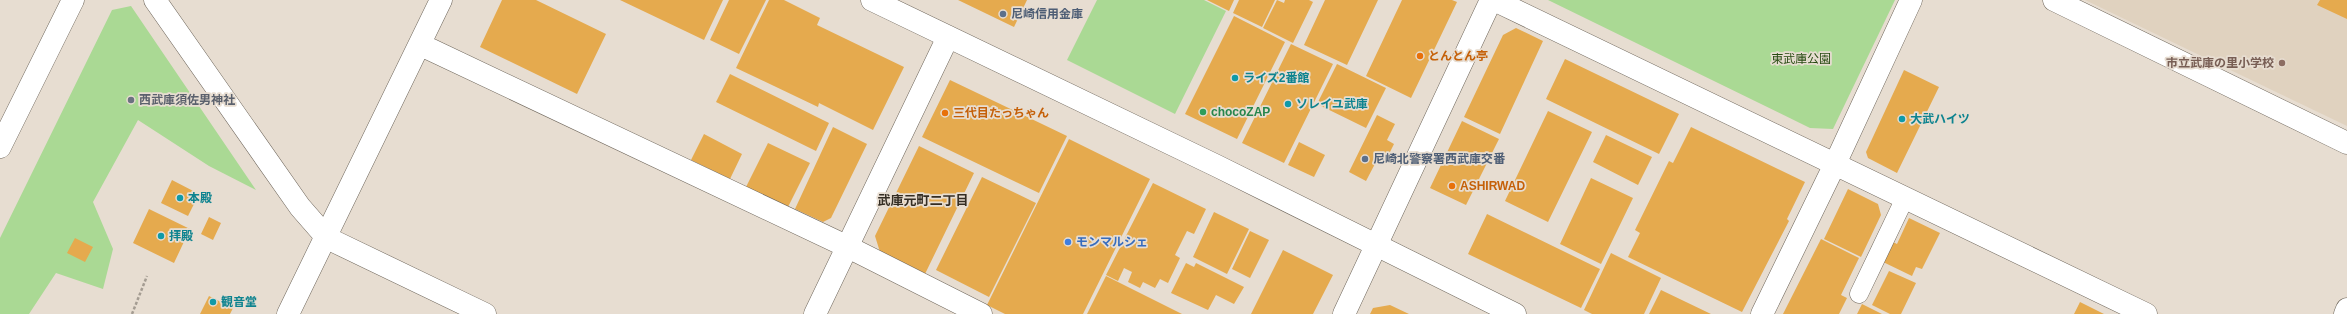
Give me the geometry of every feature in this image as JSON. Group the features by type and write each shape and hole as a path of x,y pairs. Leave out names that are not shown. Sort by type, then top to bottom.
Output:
{"street":[{"path":"0,147 73,0"},
{"path":"155,0 300,207 327,238 485,314"},
{"path":"288,314 327,238 421,45 441,0"},
{"path":"872,0 1515,314"},
{"path":"1344,314 1492,0 2146,314"},
{"path":"1762,314 1835,164 1911,0"},
{"path":"2054,0 2347,143"},
{"path":"815,314 948,37"},
{"path":"421,45 848,247 981,314"},
{"path":"2345,314 2347,309"}],"lane":[{"path":"1859,294 1905,198"}],"path":[{"path":"132,314 147,276"}],"shaded area":[{"name":"市立武庫の里小学校","path":"2085,0 2347,0 2347,126"}],"green space":[{"path":"1097,0 1204,0 1226,11 1175,114 1067,60"},
{"name":"東武庫公園","path":"1548,0 1895,0 1833,129 1810,128"},
{"path":"131,6 256,190 209,166 138,120 93,202 113,249 103,289 56,273 29,314 0,314 0,238 112,10"}],"building":[{"path":"502,0 536,0 606,34 577,94 480,47"},
{"path":"620,0 723,0 704,40"},
{"path":"729,0 766,0 739,54 710,40"},
{"path":"769,0 784,0 820,18 817,25 904,67 873,130 819,103 818,107 736,68"},
{"name":"尼崎信用金庫","path":"958,0 1027,0 1014,27"},
{"path":"1207,0 1234,0 1229,11"},
{"path":"1239,0 1275,0 1262,27 1233,13"},
{"path":"1277,0 1284,3 1285,0 1309,0 1313,2 1293,43 1263,28"},
{"path":"1325,0 1378,0 1347,65 1304,45"},
{"path":"1402,0 1452,0 1457,2 1411,98 1366,76"},
{"path":"2320,0 2347,0 2347,19 2317,5"},
{"name":"ライズ2番館","path":"1234,16 1285,42 1237,139 1185,114"},
{"path":"1516,28 1543,41 1500,134 1464,117 1503,35"},
{"name":"ソレイユ武庫","path":"1291,44 1333,64 1284,163 1242,143"},
{"path":"1565,59 1679,114 1659,154 1546,99"},
{"path":"1337,64 1386,88 1366,128 1317,104"},
{"name":"大武ハイツ","path":"1904,70 1939,87 1897,173 1868,158 1866,152"},
{"path":"730,74 829,123 816,151 716,102"},
{"path":"950,80 1067,136 1039,193 922,137"},
{"path":"1548,111 1592,132 1548,222 1505,201"},
{"path":"1377,115 1395,124 1387,140 1394,144 1384,164 1377,160 1366,181 1349,172"},
{"path":"1462,121 1499,139 1466,205 1430,188"},
{"path":"833,127 867,144 831,218 823,222 795,209"},
{"path":"1691,127 1805,182 1787,219 1789,221 1742,312 1628,257 1640,233 1635,230 1669,161 1673,163"},
{"path":"704,134 742,154 730,179 691,160"},
{"path":"1606,135 1652,157 1638,185 1593,162"},
{"name":"モンマルシェ","path":"1069,139 1150,179 1083,314 1005,314 987,305"},
{"path":"1299,142 1325,155 1314,177 1288,165"},
{"path":"768,143 810,163 788,207 746,187"},
{"path":"919,146 974,173 925,274 880,252 875,236"},
{"path":"982,177 1036,203 989,297 936,270"},
{"path":"1591,178 1633,198 1601,264 1560,244"},
{"name":"本殿","path":"172,180 199,194 188,216 161,203"},
{"path":"1153,183 1206,209 1194,234 1187,231 1175,255 1180,258 1168,283 1160,279 1155,288 1143,282 1140,288 1128,282 1132,272 1124,268 1118,281 1106,275"},
{"path":"1848,189 1878,204 1881,215 1861,257 1824,239"},
{"name":"拝殿","path":"149,209 190,229 174,263 133,243"},
{"path":"1214,212 1249,229 1227,274 1193,257"},
{"path":"1487,214 1600,269 1581,308 1468,254"},
{"path":"209,217 221,223 213,240 201,234"},
{"path":"1909,218 1940,233 1922,269 1916,267 1912,276 1881,261 1891,241 1897,244"},
{"path":"1250,231 1269,240 1250,278 1232,269"},
{"path":"75,238 93,247 85,262 67,253"},
{"path":"1821,239 1859,258 1841,295 1847,298 1839,314 1783,314"},
{"path":"1283,250 1333,275 1313,314 1251,314"},
{"path":"1611,253 1661,278 1644,314 1592,314 1584,310"},
{"path":"1186,263 1194,267 1196,263 1244,287 1234,304 1216,295 1208,310 1171,293"},
{"path":"1889,271 1916,283 1901,314 1890,314 1872,305"},
{"path":"1106,276 1182,314 1087,314"},
{"path":"1661,290 1711,314 1649,314"},
{"name":"観音堂","path":"209,296 233,308 230,314 200,314"},
{"path":"2080,302 2104,314 2074,314"},
{"path":"1862,304 1882,314 1857,314"},
{"path":"1390,305 1409,314 1370,314 1373,308"}],"place":[{"name":"尼崎信用金庫","path":"1003,14"},
{"name":"とんとん亭","path":"1420,56"},
{"name":"市立武庫の里小学校","path":"2282,63"},
{"name":"ライズ2番館","path":"1235,78"},
{"name":"西武庫須佐男神社","path":"131,100"},
{"name":"ソレイユ武庫","path":"1288,104"},
{"name":"chocoZAP","path":"1203,112"},
{"name":"三代目たっちゃん","path":"945,113"},
{"name":"大武ハイツ","path":"1902,119"},
{"name":"尼崎北警察署西武庫交番","path":"1365,159"},
{"name":"ASHIRWAD","path":"1452,186"},
{"name":"本殿","path":"180,198"},
{"name":"拝殿","path":"161,236"},
{"name":"モンマルシェ","path":"1068,242"},
{"name":"観音堂","path":"213,302"}],"district":[{"name":"武庫元町二丁目","path":"923,200"}]}
